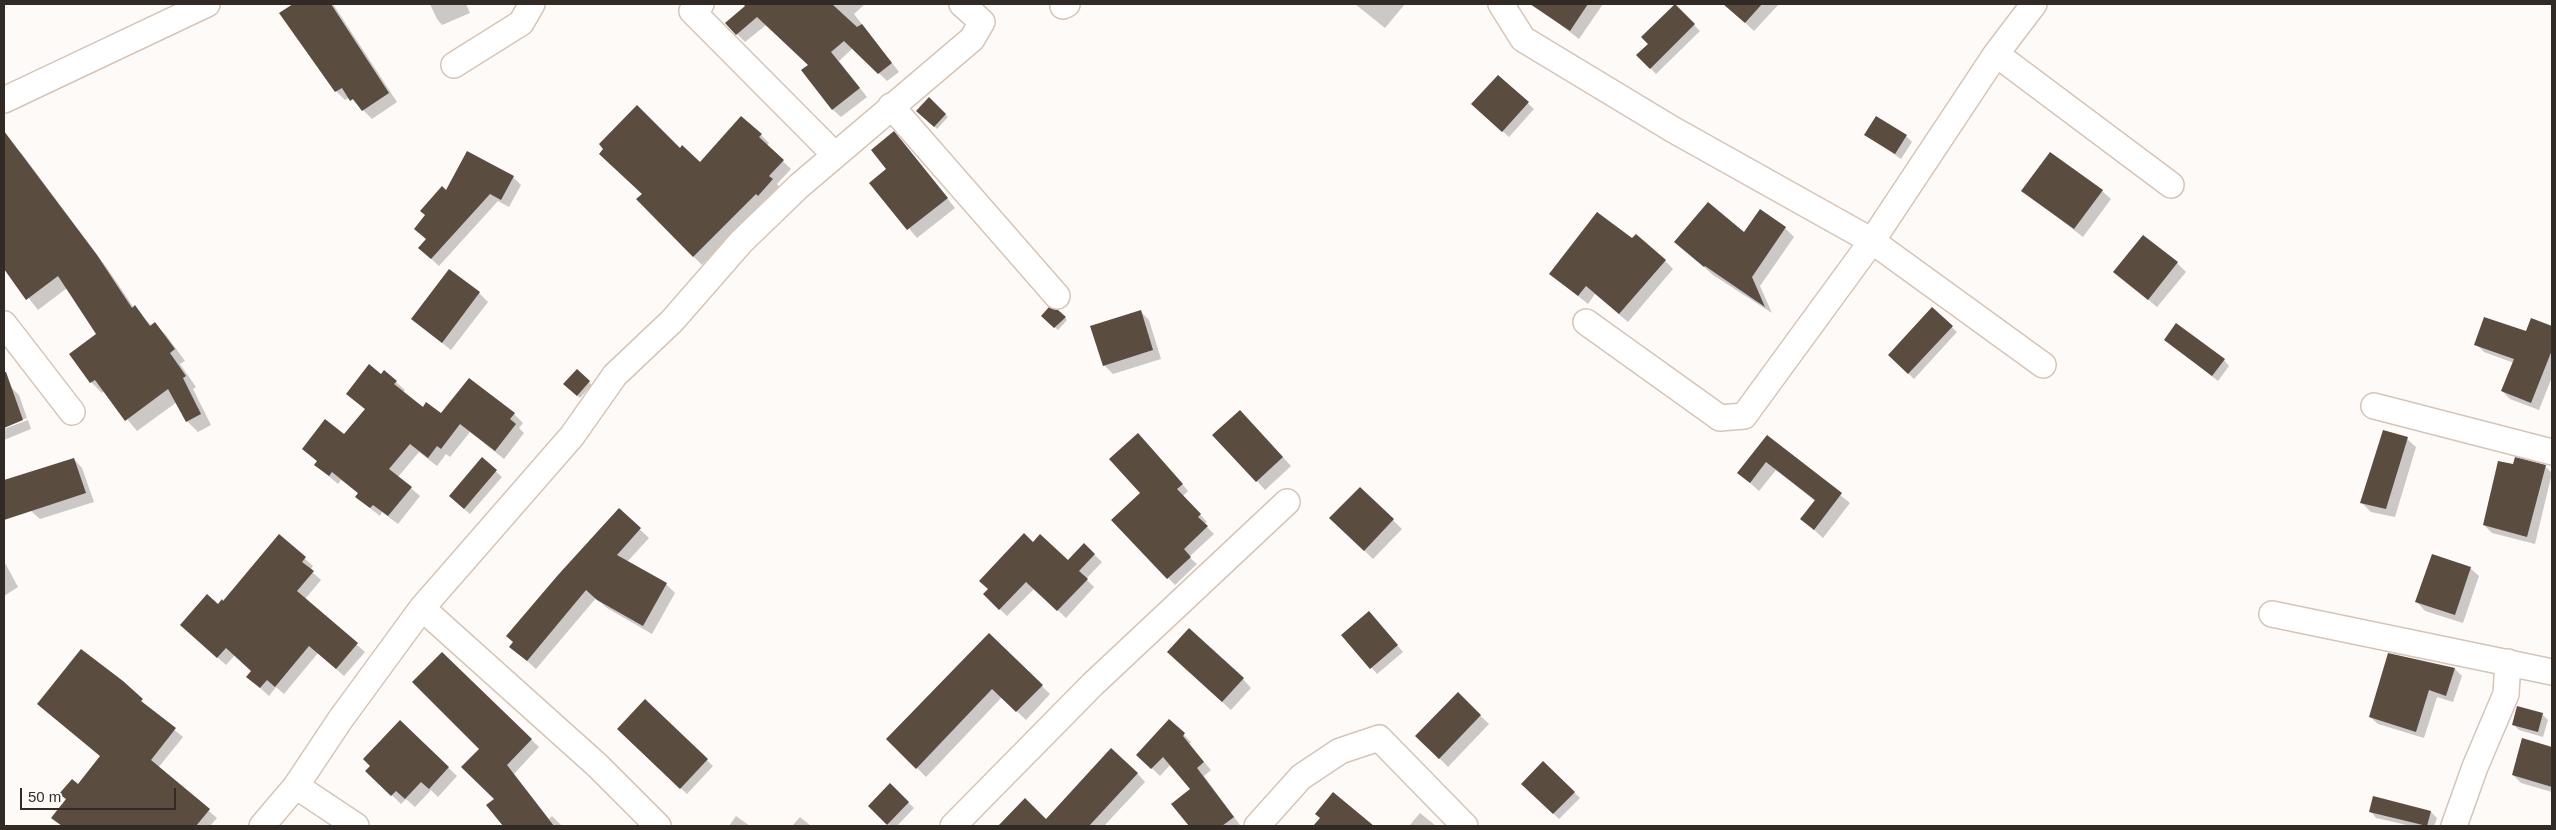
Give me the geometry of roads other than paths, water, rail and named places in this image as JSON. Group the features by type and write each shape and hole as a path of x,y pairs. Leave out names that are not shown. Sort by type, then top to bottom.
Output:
{"street":[{"path":"4,100 207,4"},
{"path":"454,65 521,23 532,4"},
{"path":"701,4 692,11 834,154"},
{"path":"262,826 296,786 340,720 422,608 572,436 615,375 672,321 741,242 834,154 972,39 982,22 962,4"},
{"path":"1501,4 1523,39 1672,129 1872,241 2042,365"},
{"path":"1586,322 1720,418 1744,416 1872,241 1996,54 2034,4"},
{"path":"1996,54 2171,185"},
{"path":"891,106 1057,296"},
{"path":"4,324 72,412"},
{"path":"2374,406 2552,452"},
{"path":"953,826 1093,684 1287,502"},
{"path":"422,608 598,766 658,826"},
{"path":"2272,614 2552,672"},
{"path":"2454,826 2475,767 2506,694 2508,662"},
{"path":"1257,826 1301,777 1340,752 1379,738 1465,826"},
{"path":"296,786 356,826"}]}
